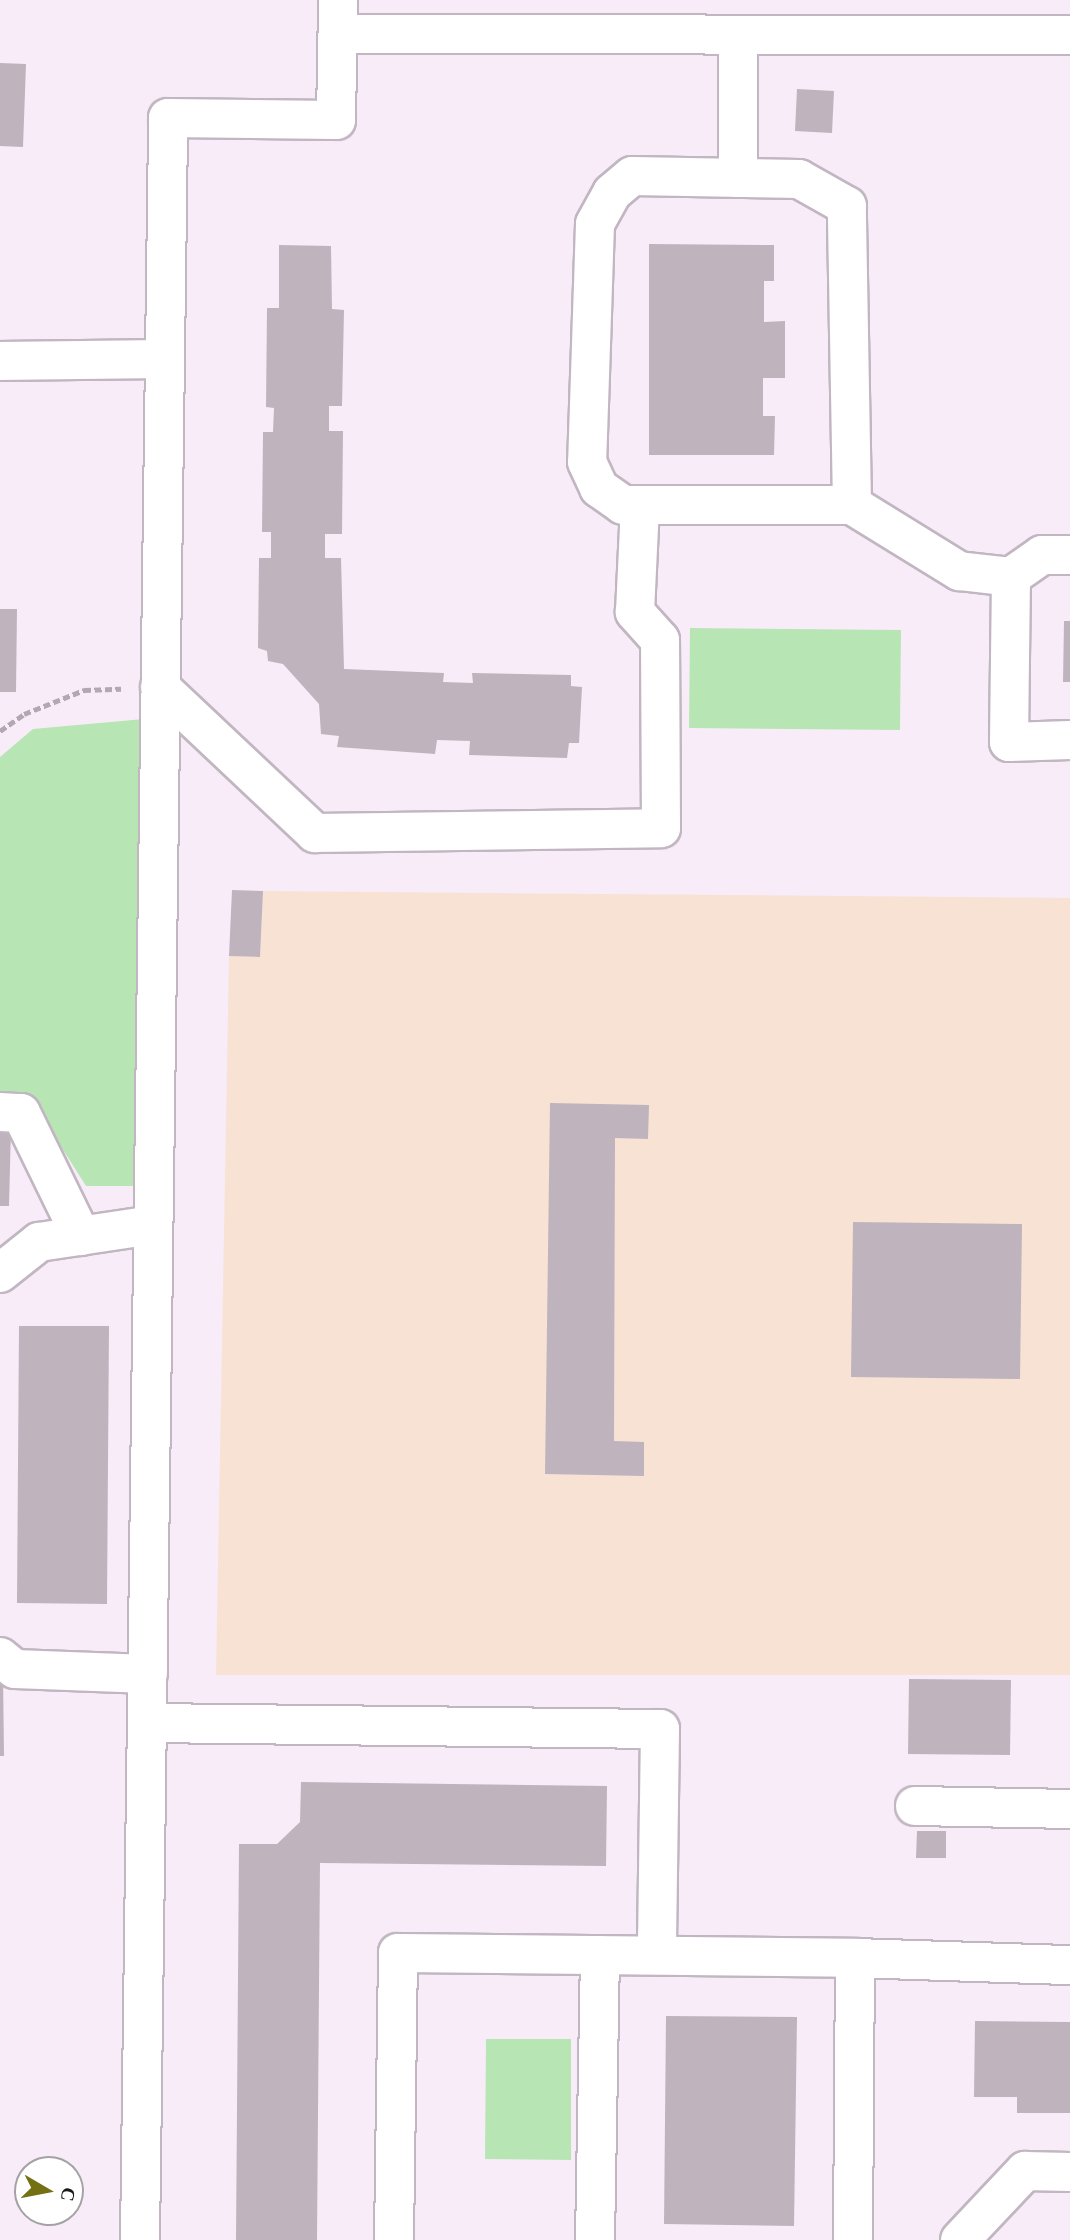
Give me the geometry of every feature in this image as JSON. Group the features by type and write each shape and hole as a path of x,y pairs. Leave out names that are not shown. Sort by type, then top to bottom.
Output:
{"lane":[{"path":"140,2240 167,118 336,120 338,17 738,35 1070,35"},
{"path":"738,35 738,178"},
{"path":"852,505 847,206 799,179 632,176 612,193 595,224 587,462 599,488 623,505 852,505 959,571 1011,577 1042,555 1070,555"},
{"path":"0,361 165,359"},
{"path":"160,687 315,833 661,828 660,640 635,612 640,505"},
{"path":"1011,577 1009,741 1070,740"},
{"path":"0,1112 22,1113 81,1236"},
{"path":"0,1273 39,1242 153,1225"},
{"path":"0,1657 15,1669 148,1674"},
{"path":"147,1723 660,1729 657,1955"},
{"path":"915,1806 1070,1809"},
{"path":"394,2240 398,1953 855,1958 1070,1965"},
{"path":"595,2240 600,1955"},
{"path":"853,2240 855,1958"},
{"path":"960,2240 1025,2171 1070,2172"}],"path":[{"path":"0,731 24,714 84,690 160,687"}],"shaded area":[{"path":"263,891 1070,898 1070,1675 216,1675 229,956 260,956"}],"green space":[{"path":"690,628 901,630 900,730 689,728"},
{"path":"144,719 142,1186 86,1186 31,1099 0,1096 0,757 33,729"},
{"path":"486,2039 571,2039 571,2160 485,2159"}],"building":[{"path":"0,63 26,64 23,147 0,146"},
{"path":"797,89 834,91 832,133 795,131"},
{"path":"649,244 774,245 774,281 764,281 764,322 785,321 785,378 763,378 763,416 775,416 774,455 649,455"},
{"path":"279,245 331,246 332,309 344,310 342,406 329,406 329,431 343,431 342,534 325,534 325,558 341,558 344,669 444,673 443,682 473,683 472,673 571,675 571,686 582,687 579,743 569,743 567,758 469,755 470,741 437,740 435,754 337,747 339,736 321,734 319,704 283,664 268,661 267,651 258,648 259,558 271,558 271,532 262,532 263,432 273,432 274,408 266,407 267,308 279,308"},
{"path":"0,609 17,609 16,692 0,692"},
{"path":"1064,621 1070,621 1070,682 1063,682"},
{"path":"232,890 263,891 260,957 229,956"},
{"path":"550,1103 649,1105 648,1139 615,1138 614,1441 644,1442 644,1476 545,1474"},
{"path":"0,1126 11,1127 9,1206 0,1206"},
{"path":"853,1222 1022,1224 1020,1379 851,1377"},
{"path":"19,1326 109,1326 107,1604 17,1603"},
{"path":"0,1674 3,1674 4,1756 0,1756"},
{"path":"909,1679 1011,1680 1010,1755 908,1754"},
{"path":"301,1782 607,1786 606,1866 320,1863 317,2240 236,2240 239,1844 277,1844 300,1822"},
{"path":"917,1831 946,1831 946,1858 916,1858"},
{"path":"666,2016 797,2017 794,2226 664,2224"},
{"path":"975,2021 1070,2022 1070,2113 1017,2113 1017,2097 974,2097"}]}
